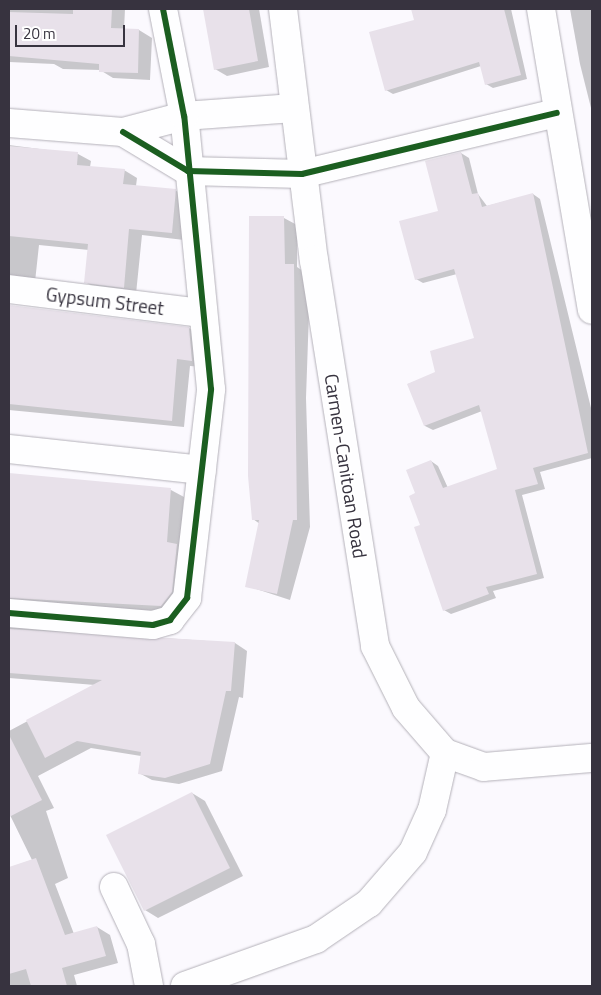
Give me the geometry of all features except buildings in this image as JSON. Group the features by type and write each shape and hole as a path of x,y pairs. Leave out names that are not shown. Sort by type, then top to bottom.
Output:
{"street":[{"path":"9,613 126,624 170,620 187,598 211,389 201,313 184,116 163,9"},
{"name":"Carmen-Canitoan Road","path":"283,9 302,174 375,646 406,708 445,754"},
{"path":"541,9 557,113 592,310"},
{"path":"9,123 123,132 184,116 294,108"},
{"path":"123,132 188,171 302,174 557,113"},
{"name":"Gypsum Street","path":"9,289 201,313"},
{"path":"9,448 202,470"},
{"path":"185,986 316,939 369,903 413,852 432,810 445,754 484,767 592,758"},
{"path":"114,887 141,944 149,986"}],"cycle path":[{"path":"9,613 153,625 170,620 187,598 211,389 184,116 163,9"},
{"path":"123,132 188,171 302,174 557,113"}]}
